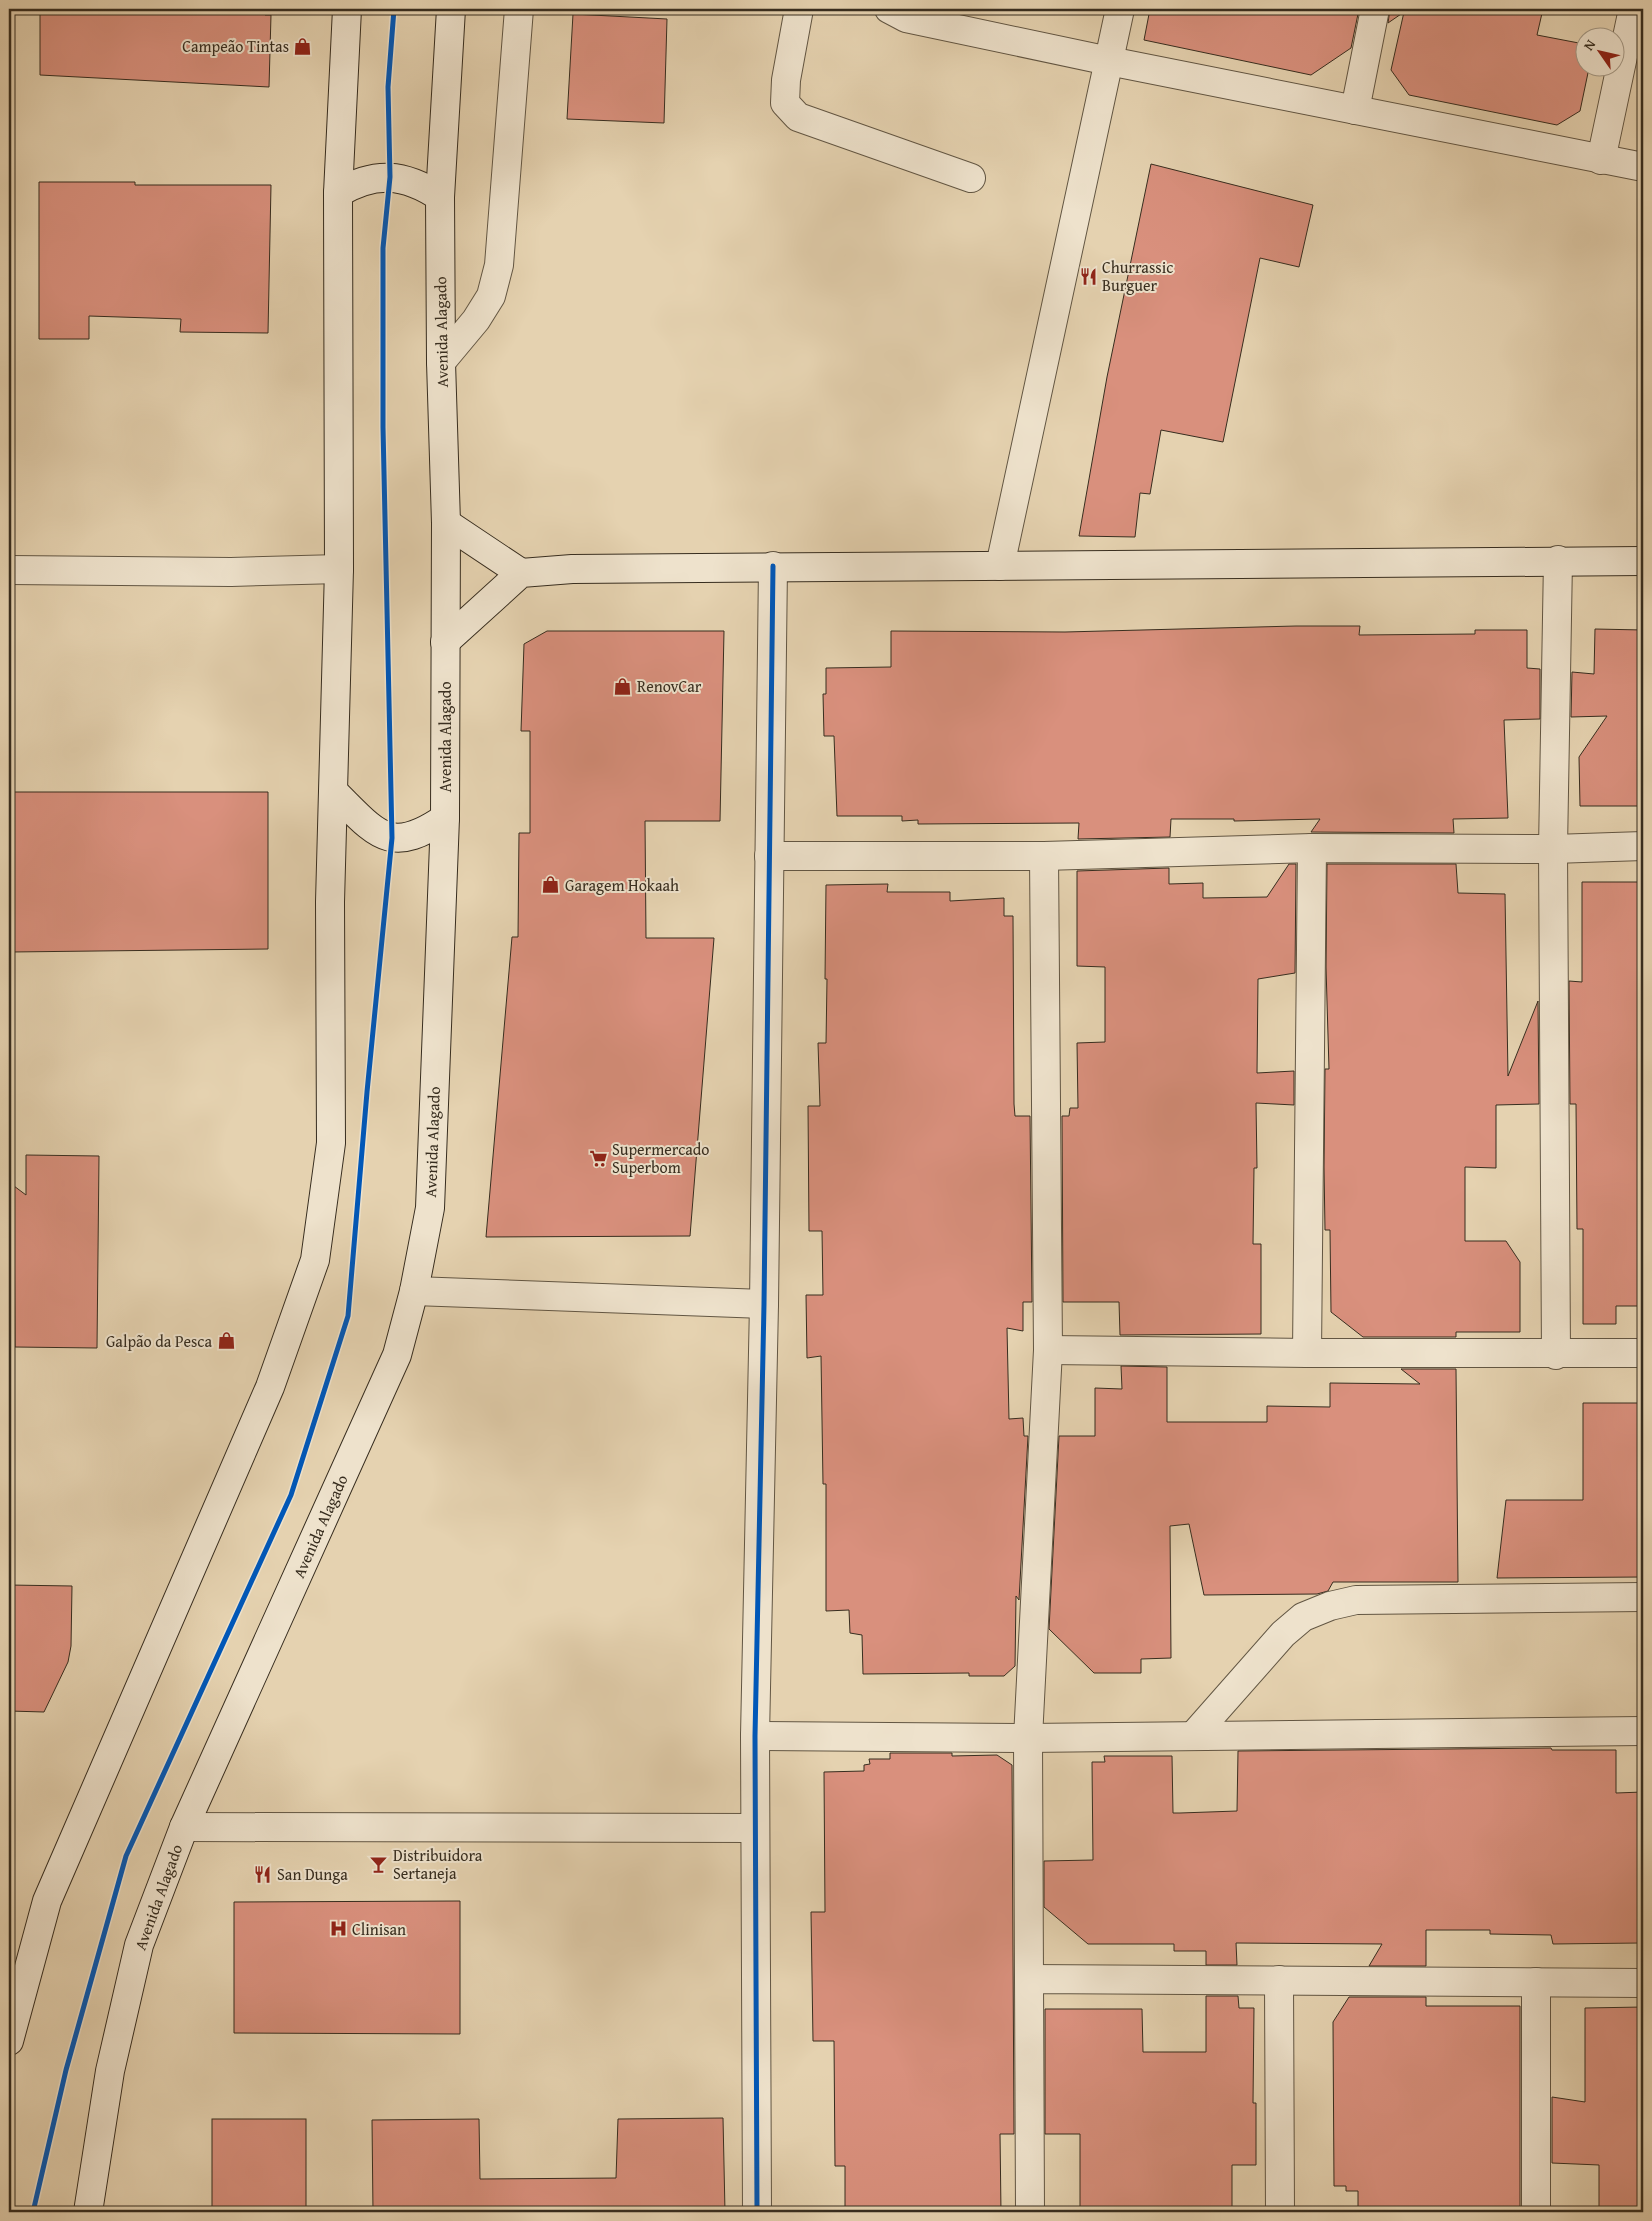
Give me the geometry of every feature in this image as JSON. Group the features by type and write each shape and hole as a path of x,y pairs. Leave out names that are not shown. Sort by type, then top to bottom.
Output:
{"street":[{"path":"9,2041 47,1901 270,1387 315,1260 331,1143 330,902 339,569 338,193 347,9"},
{"name":"Avenida Alagado","path":"88,2212 110,2071 139,1945 184,1828 397,1355 414,1291 430,1208 446,818 446,523 440,197 450,9"},
{"path":"442,362 476,320 491,296 499,265 520,9"},
{"path":"799,9 786,80 785,103 798,117 971,178"},
{"path":"889,9 906,18 1109,61 1643,167"},
{"path":"1000,566 1120,9"},
{"path":"1355,110 1374,9"},
{"path":"1601,160 1633,9"},
{"path":"338,193 355,183 390,177 425,187 440,197"},
{"path":"446,523 521,573"},
{"path":"1556,1355 1553,849 1558,560"},
{"path":"445,642 521,573 572,569 1558,560 1643,561"},
{"path":"757,2212 755,1736 764,1304 773,566"},
{"path":"9,570 231,572 339,569"},
{"path":"334,792 374,831 392,838 410,838 425,832 446,818"},
{"path":"769,856 1044,856 1312,848 1553,849 1643,846"},
{"path":"1307,1353 1312,848"},
{"path":"1030,2212 1028,1738 1048,1350 1044,856"},
{"path":"414,1291 764,1304"},
{"path":"1048,1350 1556,1355 1643,1353"},
{"path":"1193,1736 1283,1634 1303,1617 1330,1606 1356,1600 1643,1597"},
{"path":"755,1736 1028,1738 1643,1731"},
{"path":"184,1828 755,1828"},
{"path":"1029,1979 1643,1982"},
{"path":"1279,1980 1280,2212"},
{"path":"1536,1982 1536,2212"}],"building":[{"path":"40,9 265,9 265,15 271,15 269,87 40,75"},
{"path":"1150,9 1359,9 1351,48 1311,75 1144,40"},
{"path":"1390,9 1543,9 1537,35 1574,42 1574,78 1587,78 1580,111 1557,125 1409,95 1391,70 1404,12 1388,23"},
{"path":"573,14 667,19 664,123 567,119"},
{"path":"1151,164 1313,205 1299,267 1260,258 1223,442 1161,430 1150,494 1140,493 1135,537 1079,536 1107,377"},
{"path":"39,182 135,182 135,185 271,185 268,333 180,332 181,319 89,316 89,339 39,339"},
{"path":"1360,626 1359,635 1475,634 1475,630 1527,630 1527,668 1540,669 1540,719 1504,720 1508,818 1453,819 1454,833 1311,832 1320,819 1234,821 1234,819 1171,819 1170,837 1078,839 1079,823 918,824 918,820 902,821 902,816 837,816 834,736 824,736 823,694 826,694 826,668 891,667 891,631 1065,632"},
{"path":"1595,629 1643,630 1643,806 1580,806 1579,757 1607,716 1571,717 1572,672 1594,674"},
{"path":"547,631 724,631 720,821 645,821 646,938 714,938 690,1236 486,1237 512,937 518,937 519,833 530,833 530,731 521,731 524,644"},
{"path":"12,792 268,792 268,949 11,952"},
{"path":"1289,864 1296,864 1295,973 1258,979 1257,1073 1294,1071 1294,1105 1256,1103 1257,1168 1254,1168 1253,1244 1261,1244 1261,1334 1120,1335 1119,1302 1063,1302 1062,1116 1069,1116 1070,1108 1078,1108 1077,1043 1105,1042 1105,967 1077,966 1077,871 1169,868 1169,884 1203,883 1203,898 1267,897"},
{"path":"1327,864 1456,864 1458,893 1505,894 1508,1076 1538,1001 1539,1104 1496,1105 1496,1168 1465,1167 1465,1241 1506,1241 1520,1262 1520,1332 1456,1332 1456,1337 1363,1337 1331,1312 1330,1230 1325,1230 1324,1167 1325,1069 1329,1069 1326,967"},
{"path":"1582,882 1643,882 1643,1306 1616,1306 1616,1324 1583,1324 1583,1229 1577,1229 1576,1104 1570,1104 1569,981 1582,982"},
{"path":"888,884 887,892 950,892 950,901 1004,898 1004,916 1013,916 1014,1104 1015,1116 1030,1116 1032,1302 1023,1302 1023,1331 1007,1328 1009,1419 1023,1418 1024,1436 1028,1436 1019,1600 1016,1596 1015,1666 1004,1676 969,1676 969,1673 863,1674 862,1635 850,1633 849,1610 826,1611 826,1484 823,1484 821,1356 807,1358 806,1295 823,1295 822,1231 809,1231 808,1106 820,1106 818,1043 826,1043 826,885"},
{"path":"26,1155 99,1156 97,1348 15,1347 14,1186 26,1195"},
{"path":"1121,1366 1167,1367 1167,1422 1267,1422 1267,1406 1330,1407 1330,1383 1420,1384 1401,1369 1456,1369 1458,1582 1333,1582 1328,1591 1317,1594 1204,1595 1189,1524 1170,1526 1171,1658 1141,1659 1141,1673 1094,1673 1049,1629 1059,1436 1095,1436 1095,1388 1122,1389"},
{"path":"1583,1403 1643,1403 1643,1577 1497,1578 1506,1500 1583,1500"},
{"path":"9,1585 72,1586 71,1646 68,1662 44,1712 9,1711"},
{"path":"1551,1748 1552,1750 1616,1750 1616,1793 1643,1792 1643,1877 1639,1877 1640,1943 1553,1944 1551,1935 1490,1934 1490,1930 1426,1930 1426,1966 1369,1966 1382,1944 1236,1943 1237,1965 1206,1965 1206,1951 1174,1951 1174,1944 1088,1944 1044,1907 1044,1861 1093,1860 1092,1762 1105,1762 1104,1756 1172,1756 1173,1813 1180,1813 1237,1811 1238,1751"},
{"path":"890,1753 952,1753 952,1756 997,1755 1012,1765 1014,2134 1000,2134 1001,2212 845,2212 845,2166 835,2166 834,2041 813,2041 811,1912 825,1912 824,1772 864,1771 864,1765 870,1764 869,1759 890,1759"},
{"path":"460,1901 460,2034 234,2033 234,1902"},
{"path":"1206,1996 1238,1996 1239,2008 1254,2008 1253,2103 1256,2103 1256,2165 1232,2165 1232,2212 1080,2212 1080,2134 1045,2134 1045,2009 1142,2009 1143,2052 1206,2052"},
{"path":"1349,1997 1426,1997 1426,2006 1520,2006 1520,2212 1358,2212 1358,2191 1346,2191 1346,2186 1334,2186 1333,2022"},
{"path":"1643,2007 1643,2212 1599,2212 1599,2165 1552,2163 1552,2097 1585,2102 1585,2008"},
{"path":"723,2118 725,2212 373,2212 372,2120 479,2119 480,2179 616,2178 618,2119"},
{"path":"212,2119 306,2119 306,2212 212,2212"}],"cycle path":[{"path":"33,2212 66,2070 126,1856 291,1495 348,1316 367,1092 392,838 383,427 383,248 390,177 388,87 394,9"},
{"path":"757,2212 755,1736 764,1304 773,566"}],"place":[{"name":"Campeão Tintas","path":"303,46"},
{"name":"Churrassic Burguer","path":"1088,276"},
{"name":"RenovCar","path":"623,686"},
{"name":"Garagem Hokaah","path":"551,885"},
{"name":"Supermercado Superbom","path":"598,1158"},
{"name":"Galpão da Pesca","path":"226,1341"},
{"name":"Distribuidora Sertaneja","path":"379,1864"},
{"name":"San Dunga","path":"263,1874"},
{"name":"Clinisan","path":"338,1929"}]}
